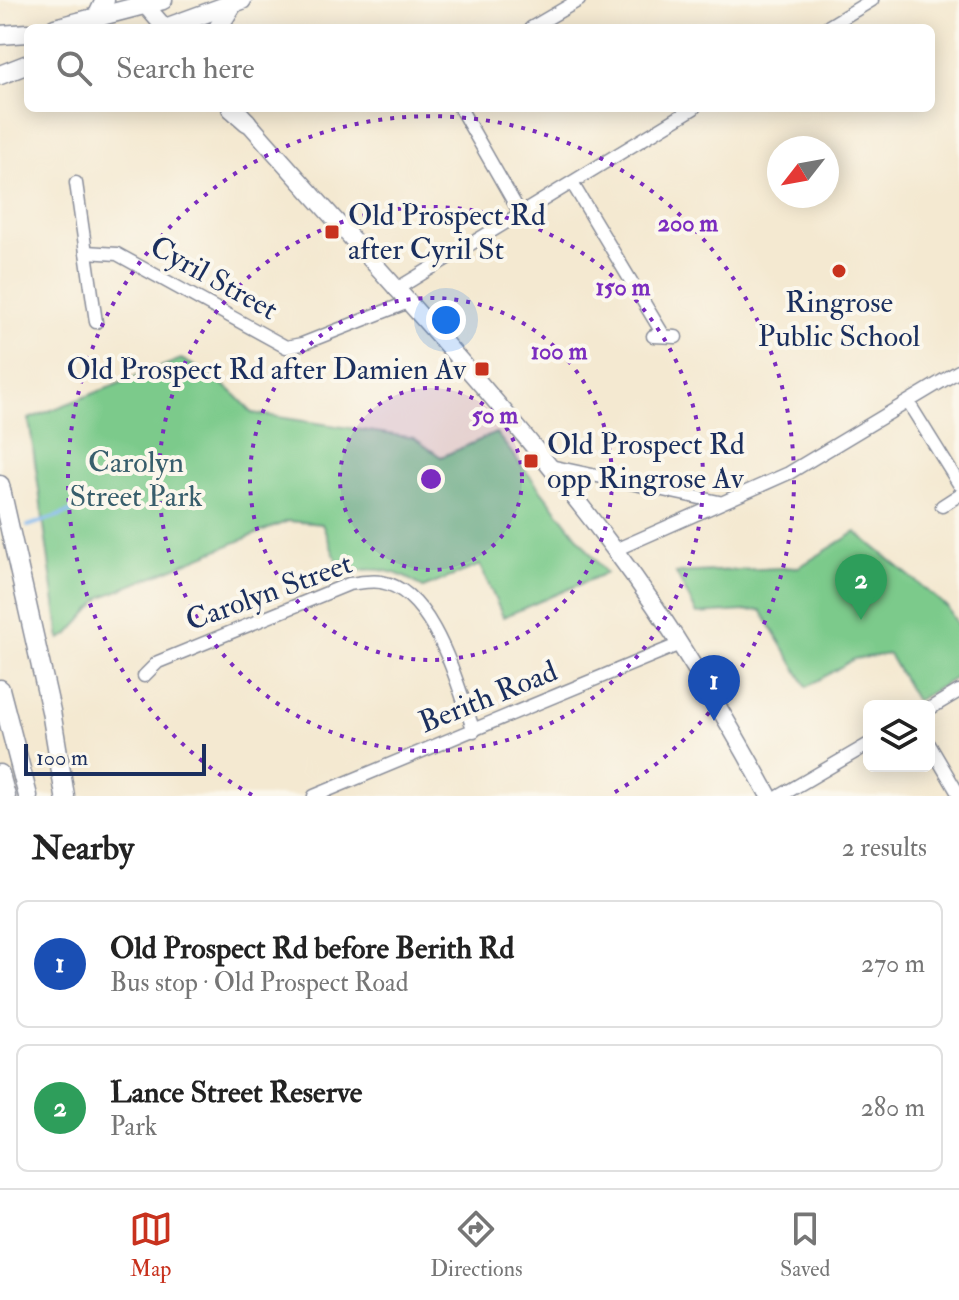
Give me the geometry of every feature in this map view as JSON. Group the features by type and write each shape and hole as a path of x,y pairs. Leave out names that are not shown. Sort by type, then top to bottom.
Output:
{"highway":[{"path":"96,19 105,0"},
{"path":"73,24 150,2"},
{"path":"176,24 238,2"},
{"path":"221,24 238,2"},
{"path":"0,35 24,33"},
{"path":"0,63 24,63"},
{"path":"0,75 24,65"},
{"path":"0,485 51,711 62,796"},
{"path":"0,540 62,796"},
{"path":"0,689 28,796"},
{"path":"0,774 6,796"}],"main road":[{"path":"150,2 163,24"},
{"path":"239,112 550,466 615,550 680,644 769,796"}],"street":[{"path":"538,24 579,0"},
{"path":"833,24 872,0"},
{"path":"462,112 520,213"},
{"name":"Cyril Street","path":"86,252 117,254 290,347 401,296 520,213 687,112"},
{"path":"76,183 96,322"},
{"path":"572,183 664,336"},
{"path":"615,550 789,473 959,371"},
{"path":"908,402 959,484"},
{"path":"550,466 719,502"},
{"path":"942,506 959,495"},
{"name":"Carolyn Street","path":"144,676 158,662 349,584 381,582 404,591 420,605 435,630 474,731"},
{"name":"Berith Road","path":"314,796 680,644"},
{"path":"935,705 959,691"},
{"path":"780,796 863,748"},
{"path":"935,754 959,795"}],"green space":[{"name":"Carolyn Street Park","path":"181,359 220,382 252,413 414,438 441,457 496,433 606,573 503,617 480,565 423,588 384,570 342,574 322,524 288,521 102,597 68,635 60,639 29,419"},
{"path":"856,532 947,607 959,627 959,676 915,700 889,654 854,659 807,687 761,610 697,614 676,573 799,567"}],"waterway":[{"path":"28,526 97,503"}],"place":[{"name":"Old Prospect Rd after Cyril St","path":"332,232"},
{"name":"Ringrose Public School","path":"839,271"},
{"name":"Old Prospect Rd after Damien Av","path":"482,369"},
{"name":"Old Prospect Rd opp Ringrose Av","path":"531,461"},
{"name":"Lance Street Reserve","path":"861,620"},
{"name":"Old Prospect Rd before Berith Rd","path":"714,721"}]}
